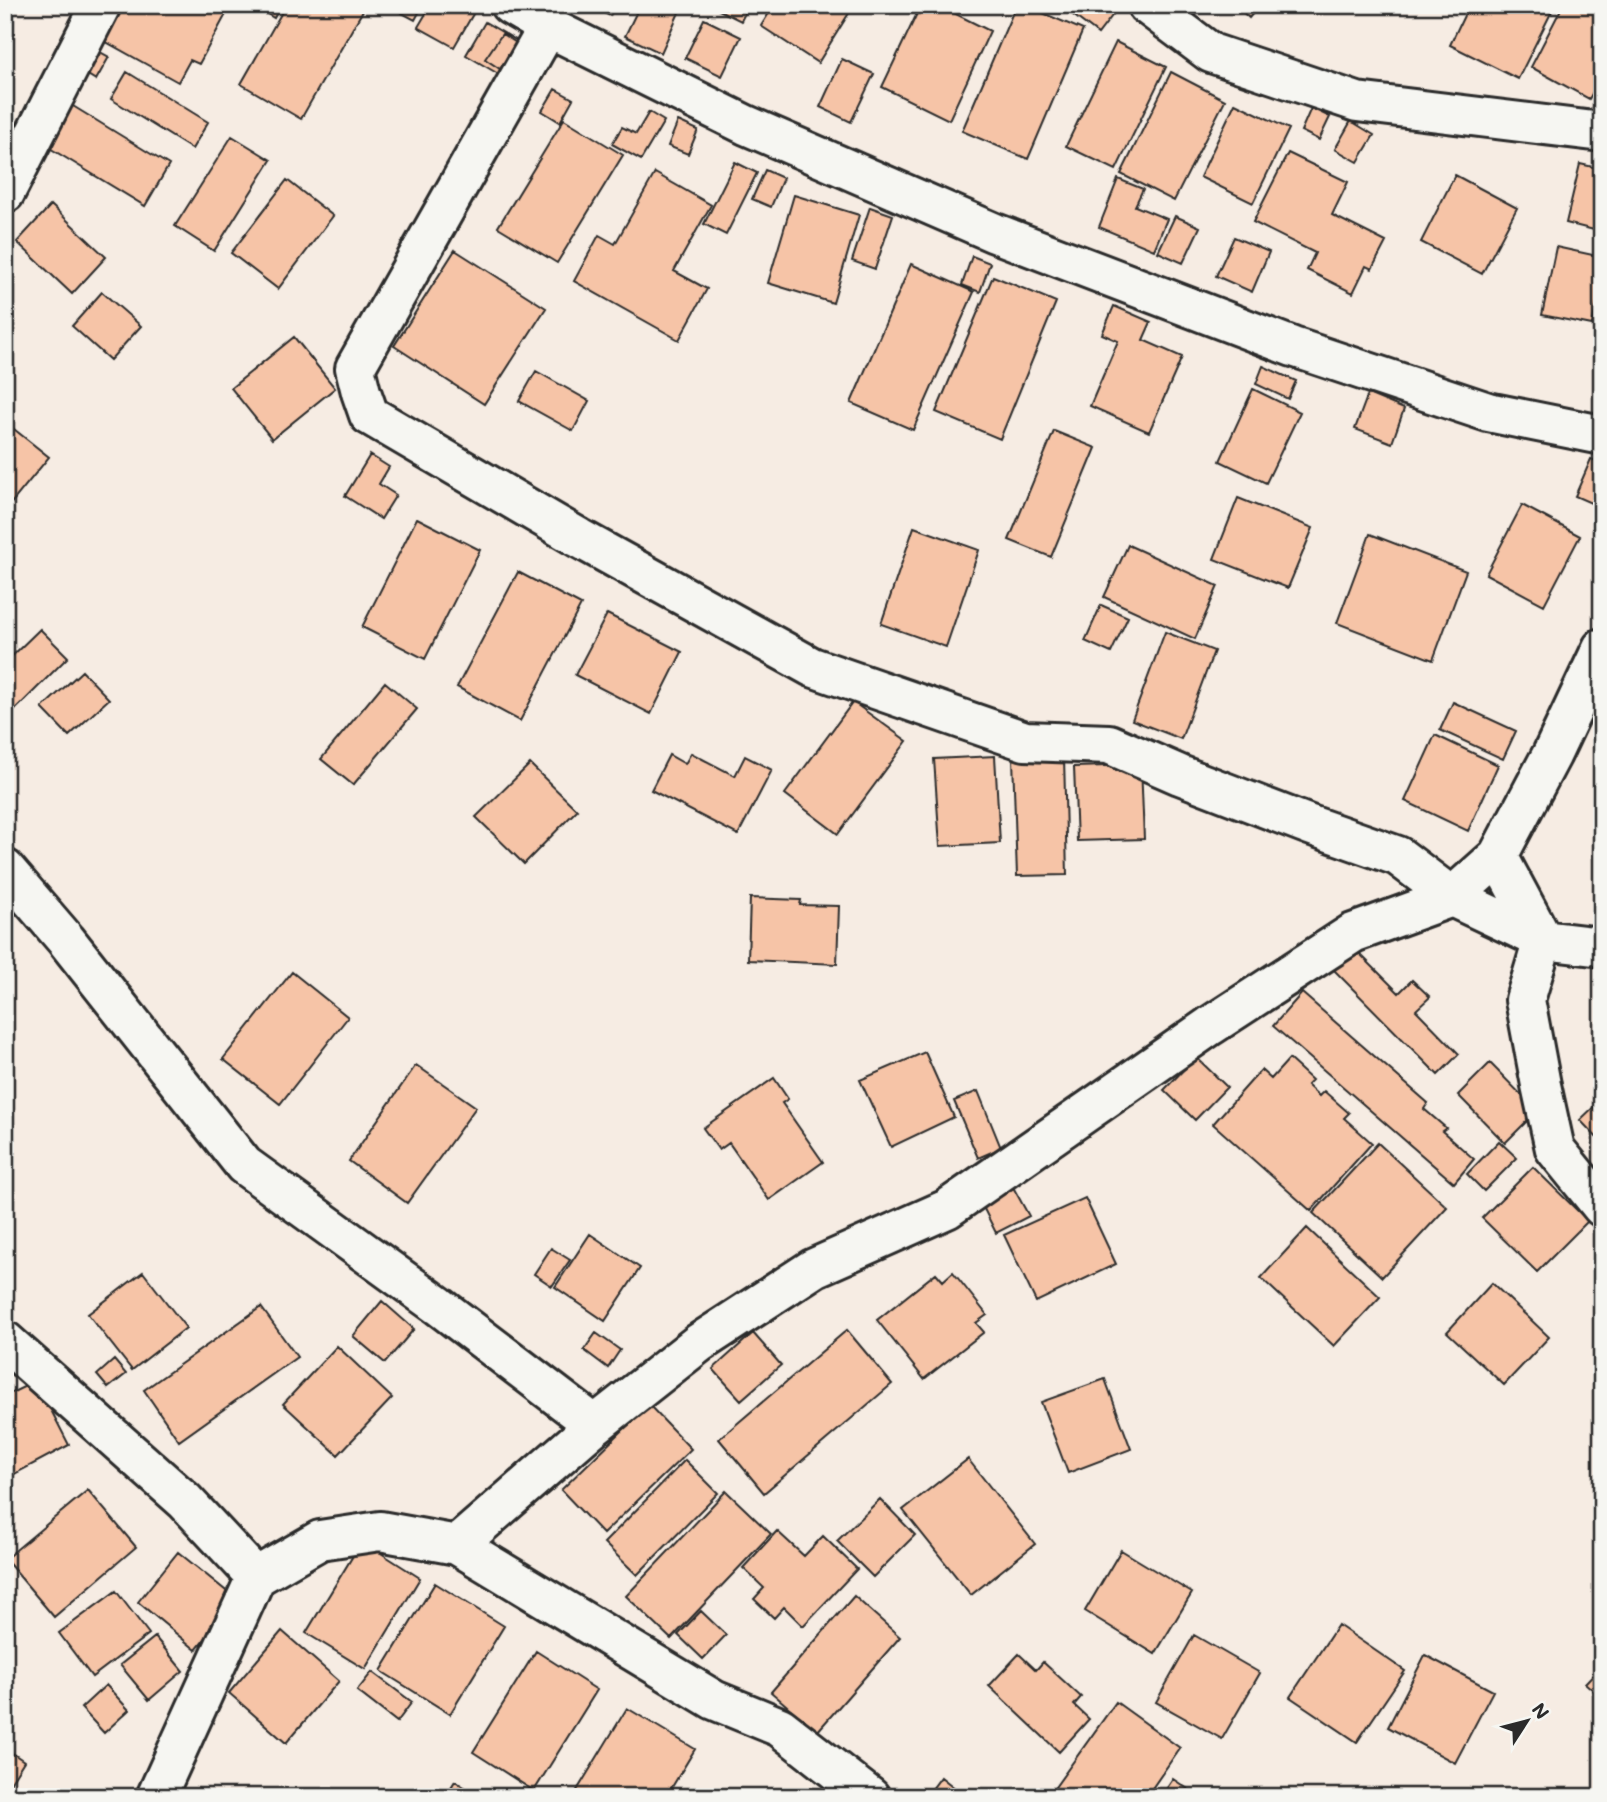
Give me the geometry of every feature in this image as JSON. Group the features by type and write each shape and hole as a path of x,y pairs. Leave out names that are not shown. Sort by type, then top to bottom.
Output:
{"street":[{"path":"5,193 101,5"},
{"path":"510,5 548,27 746,125 995,233 1293,346 1488,412 1602,435"},
{"path":"1147,5 1211,53 1357,102 1602,132"},
{"path":"548,27 355,368 369,415 579,538 812,667 1025,741 1109,744 1180,775 1398,856 1452,897 1543,940 1602,947"},
{"path":"457,1545 595,1425 699,1343 814,1268 947,1209 1210,1027 1353,933 1452,897 1498,856 1552,754 1602,648"},
{"path":"1498,856 1543,940 1525,1000 1555,1149 1602,1207"},
{"path":"5,869 66,940 244,1165 439,1306 595,1425"},
{"path":"5,1341 184,1501 256,1577"},
{"path":"156,1797 256,1577 320,1540 380,1531 457,1545 714,1700 780,1727 870,1797"}],"building":[{"path":"119,5 231,5 199,64 190,60 178,82 101,39"},
{"path":"252,5 281,5 274,18"},
{"path":"286,5 366,5 301,119 241,84"},
{"path":"387,5 423,5 415,20"},
{"path":"431,5 459,5 473,14 454,47 418,27"},
{"path":"587,5 615,5 610,16"},
{"path":"640,5 675,5 681,8 661,53 625,36"},
{"path":"709,5 749,5 741,21"},
{"path":"774,5 854,5 818,63 761,26"},
{"path":"921,5 938,5 990,31 949,120 882,87"},
{"path":"1016,5 1024,5 1083,30 1028,159 962,131"},
{"path":"1060,5 1114,5 1118,8 1098,34"},
{"path":"1235,5 1260,5 1249,18"},
{"path":"1469,5 1555,5 1518,79 1450,45"},
{"path":"1563,5 1602,5 1602,76 1589,99 1531,67"},
{"path":"704,19 741,37 722,76 685,58"},
{"path":"485,22 526,46 507,79 466,55"},
{"path":"502,34 526,49 509,75 485,59"},
{"path":"1116,42 1166,67 1116,170 1066,146"},
{"path":"91,47 109,57 96,80 78,69"},
{"path":"842,59 874,74 851,122 820,107"},
{"path":"127,72 208,122 192,149 111,99"},
{"path":"1171,72 1225,100 1174,201 1121,174"},
{"path":"555,89 573,99 560,122 542,111"},
{"path":"68,103 169,165 145,206 43,144"},
{"path":"1235,103 1289,129 1253,203 1200,177"},
{"path":"1311,108 1330,117 1319,140 1301,131"},
{"path":"649,112 664,121 641,160 612,144 622,127 636,134"},
{"path":"564,119 623,155 557,263 498,227"},
{"path":"678,121 698,130 688,154 668,146"},
{"path":"1351,121 1374,135 1358,162 1335,149"},
{"path":"232,136 271,160 214,251 175,226"},
{"path":"1288,153 1348,182 1332,215 1386,242 1372,269 1366,266 1353,293 1307,270 1315,253 1253,222"},
{"path":"735,162 757,173 726,235 704,224"},
{"path":"1580,164 1602,169 1602,232 1566,223"},
{"path":"765,170 783,178 771,207 752,199"},
{"path":"655,173 711,205 674,271 707,289 679,340 574,281 599,235 615,244"},
{"path":"1455,175 1517,208 1482,274 1421,242"},
{"path":"1118,179 1143,189 1135,206 1167,219 1154,250 1099,227"},
{"path":"287,180 333,216 278,289 231,253"},
{"path":"794,195 859,215 833,303 768,283"},
{"path":"51,205 106,257 72,294 17,242"},
{"path":"870,207 893,215 875,269 852,261"},
{"path":"1175,216 1200,227 1183,263 1158,252"},
{"path":"1234,237 1269,252 1252,292 1216,276"},
{"path":"1556,247 1602,257 1602,279 1592,325 1542,315"},
{"path":"455,250 546,308 484,404 394,346"},
{"path":"972,256 990,263 980,292 962,285"},
{"path":"911,264 974,292 913,430 851,403"},
{"path":"993,276 1056,302 1000,439 936,412"},
{"path":"102,292 141,326 110,360 72,326"},
{"path":"1114,306 1151,322 1143,340 1182,357 1149,432 1090,406 1118,341 1102,334"},
{"path":"294,337 335,388 272,439 231,388"},
{"path":"1263,366 1296,381 1288,399 1256,384"},
{"path":"536,371 589,401 573,431 519,401"},
{"path":"1253,389 1300,412 1266,483 1220,461"},
{"path":"1368,394 1404,409 1392,443 1355,429"},
{"path":"5,422 49,457 5,511"},
{"path":"1054,431 1096,448 1051,557 1009,540"},
{"path":"370,455 389,467 379,484 396,495 381,519 345,496"},
{"path":"1591,459 1602,463 1600,507 1575,496"},
{"path":"1238,498 1313,528 1288,588 1214,559"},
{"path":"1522,505 1580,536 1544,605 1486,574"},
{"path":"417,518 480,550 425,659 362,627"},
{"path":"914,527 979,550 946,647 881,624"},
{"path":"1370,534 1466,571 1433,660 1337,623"},
{"path":"1128,545 1218,586 1195,639 1104,597"},
{"path":"518,572 581,605 520,721 457,687"},
{"path":"1101,605 1128,617 1111,653 1085,641"},
{"path":"607,614 682,652 651,714 575,675"},
{"path":"40,629 68,657 5,720 5,663"},
{"path":"1165,632 1214,651 1181,739 1132,720"},
{"path":"82,671 109,699 69,736 42,708"},
{"path":"385,682 417,709 353,785 321,759"},
{"path":"853,702 907,741 838,834 785,794"},
{"path":"1453,702 1516,731 1503,759 1440,730"},
{"path":"1435,735 1498,765 1468,831 1405,801"},
{"path":"691,753 735,776 745,756 772,770 738,835 651,790 669,755 685,764"},
{"path":"995,756 1000,843 940,846 934,759"},
{"path":"1064,757 1067,875 1017,876 1013,758"},
{"path":"530,764 577,810 524,864 476,817"},
{"path":"1141,765 1144,839 1077,841 1074,767"},
{"path":"750,898 801,900 800,905 839,906 837,964 748,960"},
{"path":"1355,949 1399,993 1412,980 1430,997 1416,1010 1459,1054 1438,1075 1334,970"},
{"path":"292,972 348,1017 280,1104 223,1059"},
{"path":"1302,993 1428,1103 1424,1109 1446,1128 1442,1131 1474,1159 1454,1183 1273,1026"},
{"path":"925,1052 954,1117 891,1147 860,1080"},
{"path":"1196,1057 1227,1087 1195,1120 1164,1090"},
{"path":"1289,1059 1312,1080 1307,1085 1319,1096 1324,1091 1349,1113 1344,1118 1372,1143 1311,1211 1213,1124 1261,1070 1271,1079"},
{"path":"1490,1063 1537,1111 1505,1143 1458,1095"},
{"path":"416,1065 476,1107 407,1203 349,1161"},
{"path":"774,1078 788,1099 782,1103 823,1162 769,1200 729,1143 719,1150 703,1128"},
{"path":"978,1091 1001,1148 978,1158 954,1101"},
{"path":"1602,1099 1602,1143 1580,1120"},
{"path":"1499,1141 1517,1158 1484,1191 1467,1174"},
{"path":"1378,1143 1447,1207 1382,1277 1313,1213"},
{"path":"1533,1167 1588,1221 1537,1272 1482,1218"},
{"path":"1013,1187 1029,1216 996,1233 981,1203"},
{"path":"1085,1198 1116,1264 1036,1302 1004,1235"},
{"path":"1307,1228 1380,1297 1334,1346 1261,1278"},
{"path":"590,1234 640,1268 605,1321 555,1287"},
{"path":"551,1248 570,1260 552,1286 534,1274"},
{"path":"143,1272 186,1328 132,1370 88,1314"},
{"path":"953,1272 987,1315 976,1323 984,1332 924,1379 877,1320 936,1273 943,1281"},
{"path":"1492,1283 1549,1337 1504,1385 1447,1332"},
{"path":"382,1301 414,1329 385,1363 353,1336"},
{"path":"261,1307 297,1357 179,1441 144,1390"},
{"path":"847,1330 892,1384 764,1493 719,1439"},
{"path":"596,1333 620,1350 608,1368 584,1350"},
{"path":"753,1333 781,1365 741,1400 713,1369"},
{"path":"337,1346 392,1398 338,1455 283,1404"},
{"path":"114,1360 126,1374 108,1388 97,1375"},
{"path":"1105,1379 1131,1449 1068,1473 1041,1402"},
{"path":"36,1381 69,1445 7,1478 5,1396"},
{"path":"649,1405 691,1449 603,1534 561,1490"},
{"path":"968,1459 1035,1544 971,1595 903,1510"},
{"path":"685,1460 718,1493 637,1575 604,1543"},
{"path":"88,1490 136,1547 54,1617 5,1559"},
{"path":"726,1491 771,1534 671,1639 626,1596"},
{"path":"880,1499 915,1535 873,1577 837,1541"},
{"path":"777,1531 804,1556 823,1536 857,1569 803,1626 784,1607 774,1618 754,1599 764,1588 743,1568"},
{"path":"362,1541 420,1578 365,1669 306,1633"},
{"path":"1121,1550 1192,1593 1155,1654 1085,1611"},
{"path":"178,1552 236,1599 196,1650 138,1602"},
{"path":"435,1583 504,1626 450,1714 381,1671"},
{"path":"116,1591 149,1634 92,1677 59,1633"},
{"path":"854,1596 900,1637 817,1732 771,1692"},
{"path":"701,1611 726,1635 703,1659 678,1635"},
{"path":"1338,1625 1405,1671 1357,1742 1290,1697"},
{"path":"282,1631 339,1681 286,1743 229,1693"},
{"path":"1194,1635 1260,1673 1222,1739 1156,1702"},
{"path":"155,1637 183,1671 149,1700 120,1665"},
{"path":"536,1651 597,1690 534,1791 473,1752"},
{"path":"1019,1654 1036,1670 1043,1662 1081,1697 1074,1705 1089,1719 1059,1752 989,1686"},
{"path":"1425,1655 1493,1691 1455,1763 1388,1727"},
{"path":"1602,1665 1602,1698 1585,1683"},
{"path":"372,1672 412,1702 397,1722 357,1691"},
{"path":"106,1685 129,1710 104,1733 81,1708"},
{"path":"1116,1702 1180,1748 1146,1797 1048,1797"},
{"path":"627,1708 695,1749 666,1797 573,1797"},
{"path":"5,1748 24,1761 5,1791"},
{"path":"941,1777 966,1797 926,1797"},
{"path":"1173,1779 1200,1797 1161,1797"},
{"path":"455,1781 480,1797 445,1797"}]}
